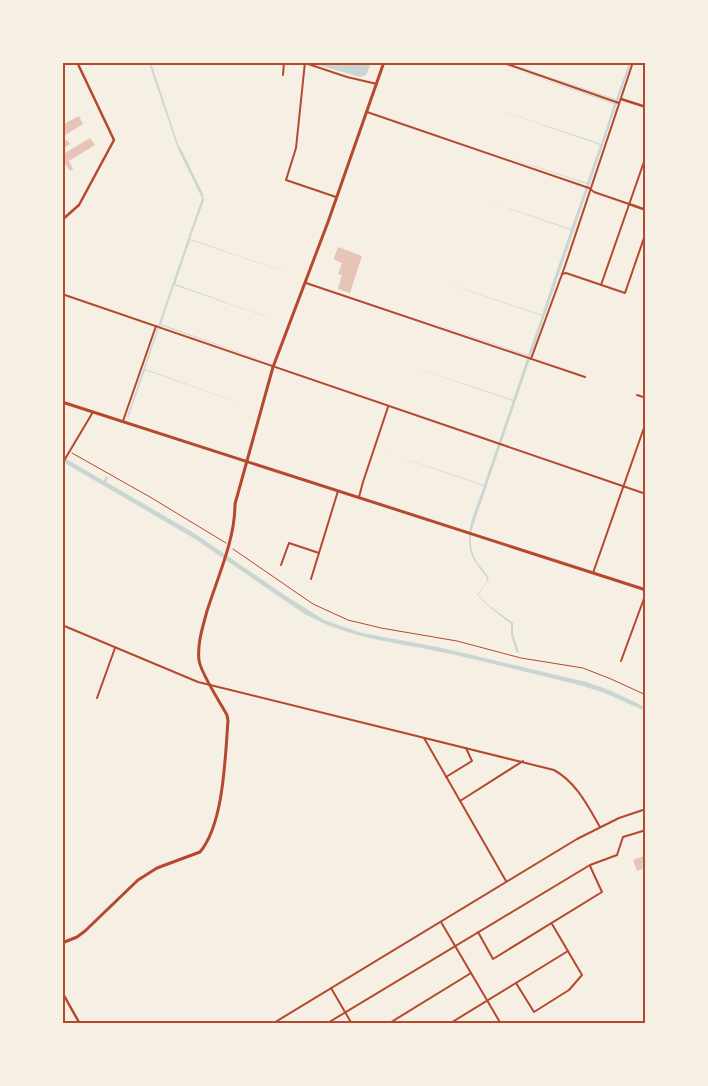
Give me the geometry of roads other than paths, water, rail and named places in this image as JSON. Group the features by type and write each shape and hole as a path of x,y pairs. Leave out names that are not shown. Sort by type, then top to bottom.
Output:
{"main road":[{"path":"62,943 77,937 85,931 138,880 157,868 200,852 213,826 221,800 228,721 227,715 212,686 202,671 199,660 202,628 228,546 235,519 235,504 273,367 337,197 384,62"},
{"path":"62,402 338,490 646,592"}],"street":[{"path":"62,220 79,205 114,140 77,62"},
{"path":"283,75 284,62"},
{"path":"501,62 620,103"},
{"path":"531,359 591,190 633,62"},
{"path":"337,197 286,180 296,148 305,63 346,77 376,84"},
{"path":"621,99 646,107"},
{"path":"367,112 646,210"},
{"path":"601,285 646,156"},
{"path":"562,274 566,273 625,293 646,232"},
{"path":"304,282 585,377"},
{"path":"62,294 646,494"},
{"path":"123,421 156,326"},
{"path":"637,395 646,398"},
{"path":"359,497 388,406"},
{"path":"62,464 93,412"},
{"path":"593,573 646,422"},
{"path":"642,432 646,434"},
{"path":"311,579 338,490"},
{"path":"281,565 289,542 319,553"},
{"path":"621,661 646,592"},
{"path":"62,625 198,682 554,770 564,776 578,793 600,827"},
{"path":"97,698 115,647"},
{"path":"424,738 506,881"},
{"path":"446,777 472,761 466,748"},
{"path":"460,801 523,761"},
{"path":"272,1024 577,839 600,827 646,809"},
{"path":"326,1024 590,865 617,855 623,836 646,830"},
{"path":"478,932 493,959 552,924 602,892 590,865"},
{"path":"441,921 500,1024"},
{"path":"516,983 534,1012 569,990 582,974 552,924"},
{"path":"449,1024 568,951"},
{"path":"388,1024 471,973"},
{"path":"331,988 352,1024"},
{"path":"62,992 80,1024"}]}
